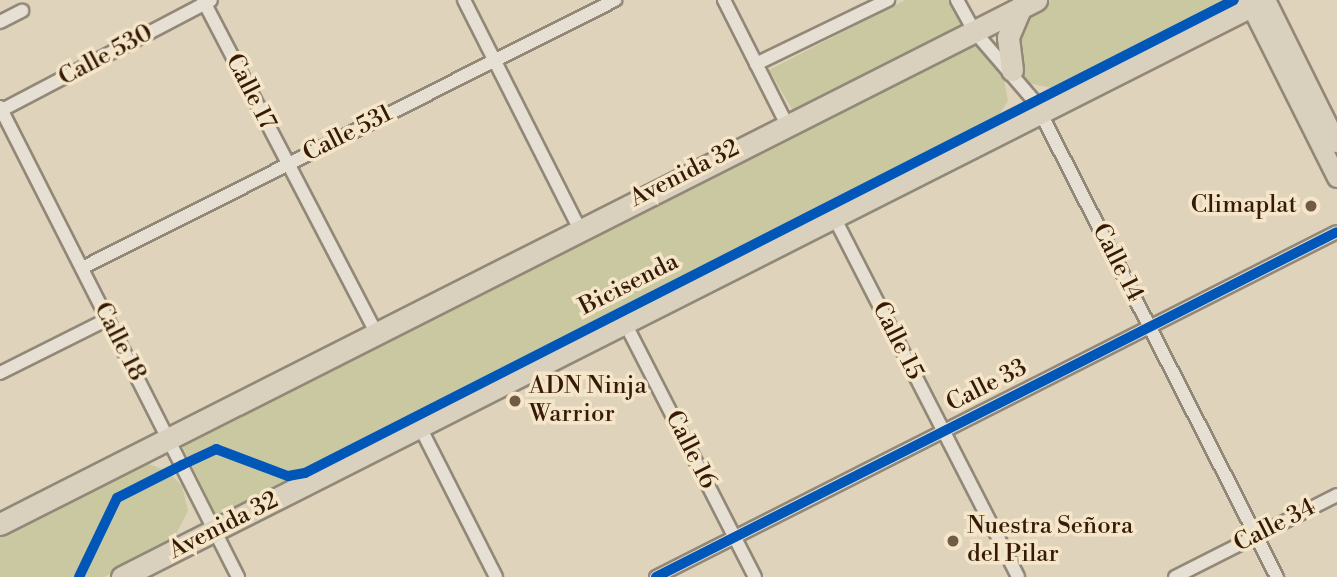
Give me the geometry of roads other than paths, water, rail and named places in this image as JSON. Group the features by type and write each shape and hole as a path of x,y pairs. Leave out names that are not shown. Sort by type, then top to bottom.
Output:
{"highway":[{"name":"Avenida 32","path":"122,577 1257,2"},
{"name":"Avenida 32","path":"0,524 786,123 1029,4"},
{"path":"1012,70 1008,37 1029,4"}],"main road":[{"path":"1257,2 1337,143"},
{"path":"1257,2 1337,178"}],"street":[{"path":"464,0 579,228"},
{"name":"Calle 531","path":"82,268 615,0"},
{"path":"724,0 786,123"},
{"path":"757,64 888,0"},
{"name":"Calle 14","path":"957,0 974,31 1012,70 1041,113 1277,577"},
{"name":"Calle 530","path":"1,109 206,1"},
{"name":"Calle 17","path":"206,1 287,165 376,333"},
{"path":"0,22 22,10"},
{"name":"Calle 18","path":"1,109 238,577"},
{"name":"Calle 15","path":"834,217 1018,577"},
{"name":"Calle 33","path":"656,577 1337,232"},
{"path":"0,373 108,319"},
{"name":"Calle 16","path":"625,323 755,577"},
{"path":"420,426 496,577"},
{"name":"Calle 34","path":"1175,577 1337,495"}],"place":[{"name":"Climaplat","path":"1311,206"},
{"name":"ADN Ninja Warrior","path":"515,401"},
{"name":"Nuestra Señora del Pilar","path":"953,541"}]}
